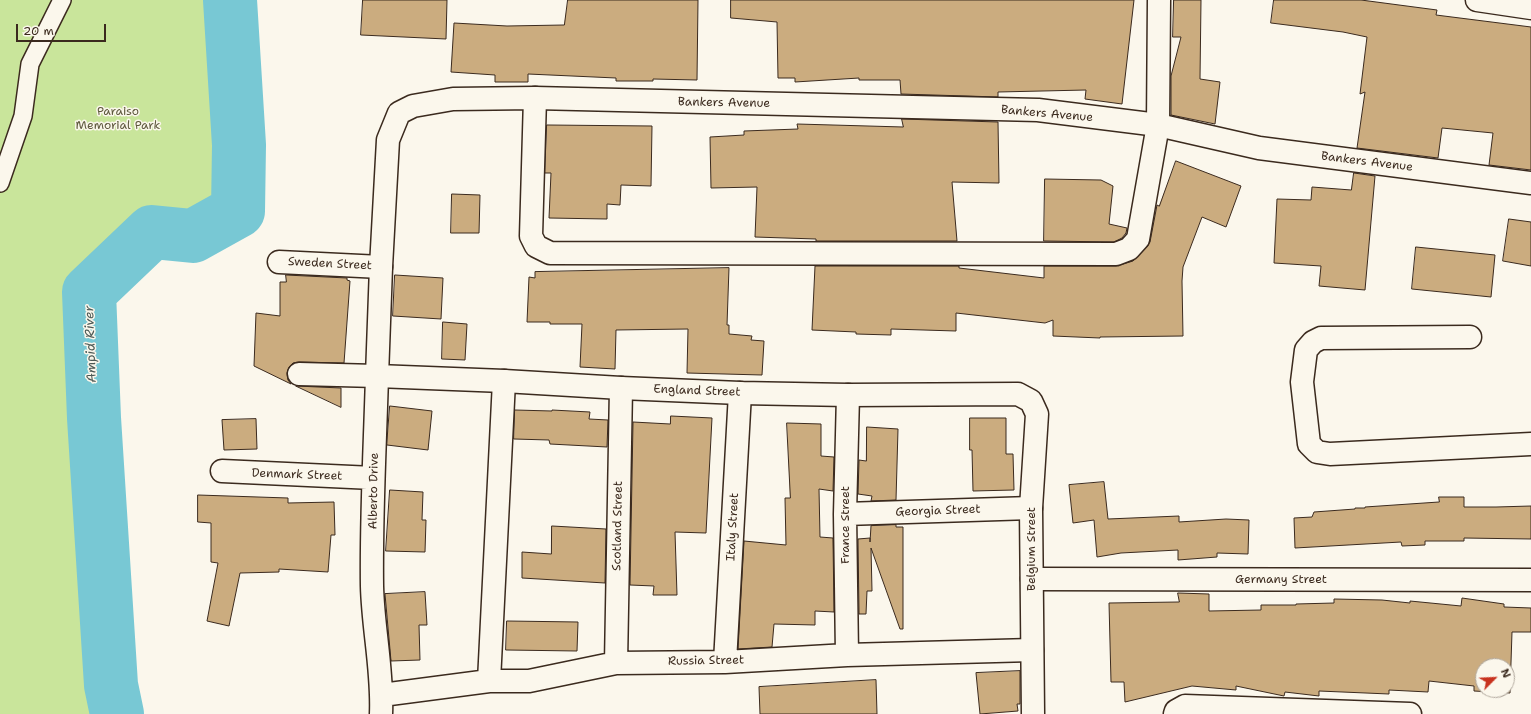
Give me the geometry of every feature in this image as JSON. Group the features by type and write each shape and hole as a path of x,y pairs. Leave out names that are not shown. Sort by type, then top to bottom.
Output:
{"street":[{"path":"535,98 532,236 536,246 550,254 1116,254 1129,249 1138,239 1158,125 1159,0"},
{"path":"1486,1 1531,8"},
{"name":"Bankers Avenue","path":"381,267 388,140 399,113 413,106 453,99 535,98 1038,110 1158,125 1259,148 1531,183"},
{"name":"Sweden Street","path":"279,262 381,267"},
{"name":"Alberto Drive","path":"381,267 373,478 372,588 382,705"},
{"path":"1470,337 1321,338 1313,342 1306,350 1302,382 1309,444 1317,452 1330,454 1531,444"},
{"name":"England Street","path":"299,374 504,381 740,393 848,395 1018,394"},
{"path":"489,681 504,381"},
{"name":"Scotland Street","path":"616,663 620,388"},
{"name":"Italy Street","path":"725,662 740,393"},
{"name":"Belgium Street","path":"1018,394 1031,401 1038,414 1031,508 1033,714"},
{"name":"France Street","path":"848,395 845,514 848,655"},
{"name":"Denmark Street","path":"222,472 373,478"},
{"name":"Georgia Street","path":"845,514 1031,508"},
{"name":"Germany Street","path":"1032,579 1531,580"},
{"name":"Russia Street","path":"382,705 489,681 529,681 616,663 725,662 848,655 1032,650"},
{"path":"1175,714 1176,711 1185,706 1410,714"}],"lane":[{"path":"0,183 23,116 30,64 62,0"}],"green space":[{"name":"Paraiso Memorial Park","path":"0,0 230,0 239,145 238,211 193,236 152,232 89,292 94,418 111,685 117,714 0,714"}],"building":[{"path":"363,0 447,0 446,39 361,35"},
{"path":"568,0 698,0 697,80 653,79 653,81 616,81 616,78 528,74 528,82 495,82 495,75 451,72 454,23 507,26 564,25"},
{"path":"731,0 1134,0 1122,104 1085,99 1086,90 998,92 998,97 901,94 900,80 859,80 859,78 795,82 795,78 778,78 777,22 731,18"},
{"path":"1174,0 1201,0 1200,79 1220,82 1215,124 1171,115 1171,76 1181,37 1173,37"},
{"path":"1274,0 1361,0 1437,10 1436,15 1531,27 1531,170 1489,165 1493,133 1442,128 1438,158 1357,148 1365,92 1360,94 1367,37 1343,32 1271,23"},
{"path":"902,119 998,122 999,183 952,182 957,241 816,241 816,239 755,237 757,187 711,188 710,137 744,135 744,131 798,129 797,124 903,127"},
{"path":"547,125 652,126 651,186 621,185 620,205 607,204 607,219 549,218 551,173 545,173"},
{"path":"1176,161 1241,186 1226,227 1202,217 1183,267 1183,336 1100,338 1053,336 1053,320 1045,323 956,313 956,331 891,329 891,335 856,334 856,332 812,330 815,266 959,266 959,268 1044,278 1044,266 1116,266 1133,261 1150,242 1157,205 1159,206"},
{"path":"1354,173 1375,176 1365,290 1319,286 1321,266 1274,263 1277,199 1311,200 1312,187 1351,190"},
{"path":"1045,179 1101,180 1113,186 1109,224 1127,228 1126,233 1122,238 1114,242 1044,241"},
{"path":"452,194 480,195 479,233 451,233"},
{"path":"1509,219 1531,222 1531,266 1503,261"},
{"path":"1416,247 1495,255 1491,297 1412,289"},
{"path":"729,268 727,325 729,325 729,334 752,336 751,340 764,341 762,375 687,373 688,329 616,330 615,369 580,367 582,324 527,322 529,277 535,278 535,272"},
{"path":"286,275 347,278 347,280 350,281 344,363 293,363 289,367 287,373 288,380 291,384 254,366 256,313 280,316 280,282 286,282"},
{"path":"395,275 443,278 441,319 393,316"},
{"path":"443,322 467,324 465,360 442,359"},
{"path":"296,386 341,388 341,407"},
{"path":"390,406 432,411 428,450 387,445"},
{"path":"515,410 590,412 589,419 608,420 607,447 550,444 549,440 514,439"},
{"path":"671,416 712,418 706,533 675,532 677,595 653,595 654,586 630,585 633,422 670,424"},
{"path":"970,418 1006,418 1006,454 1013,454 1014,490 973,491 972,450 970,450"},
{"path":"256,419 257,449 224,450 222,420"},
{"path":"787,423 821,424 821,456 834,457 833,491 819,489 820,537 833,538 834,612 815,611 815,625 774,624 772,647 738,649 744,541 786,545 785,498 790,498"},
{"path":"867,427 898,429 896,500 871,501 872,496 858,494 859,460 866,461"},
{"path":"1104,482 1108,519 1179,516 1179,522 1226,519 1249,520 1248,554 1217,553 1217,557 1178,560 1178,550 1121,553 1097,557 1094,520 1073,523 1069,485"},
{"path":"390,490 423,492 422,520 426,520 425,552 386,551"},
{"path":"198,495 288,498 288,503 334,502 335,535 331,535 328,572 279,569 279,572 240,573 229,626 207,621 218,563 211,562 211,523 198,522"},
{"path":"1439,497 1464,497 1464,507 1531,506 1531,539 1464,538 1464,541 1425,541 1425,545 1402,546 1401,542 1295,548 1294,518 1312,517 1314,512 1439,502"},
{"path":"896,525 896,527 903,527 903,629 900,629 871,548 872,591 867,591 866,614 859,614 858,539 870,538 870,542 871,526"},
{"path":"552,526 606,529 605,583 522,578 522,552 551,554"},
{"path":"425,592 427,625 419,625 420,660 391,661 385,594"},
{"path":"1178,593 1209,594 1209,611 1261,610 1261,605 1334,603 1334,599 1382,600 1410,603 1410,601 1461,606 1462,598 1504,604 1504,607 1531,608 1531,632 1512,632 1511,658 1475,658 1475,691 1474,686 1429,681 1428,692 1389,690 1389,694 1319,691 1319,696 1285,692 1284,696 1236,686 1236,690 1192,686 1125,702 1124,682 1111,682 1109,603 1179,602"},
{"path":"507,621 578,622 577,651 506,650"},
{"path":"1020,671 1020,704 1017,704 1018,711 980,714 976,673"},
{"path":"876,680 877,714 760,714 759,687"}],"waterway":[{"name":"Ampid River","path":"117,714 111,685 94,418 89,292 152,232 193,236 238,211 239,145 230,0"}]}
